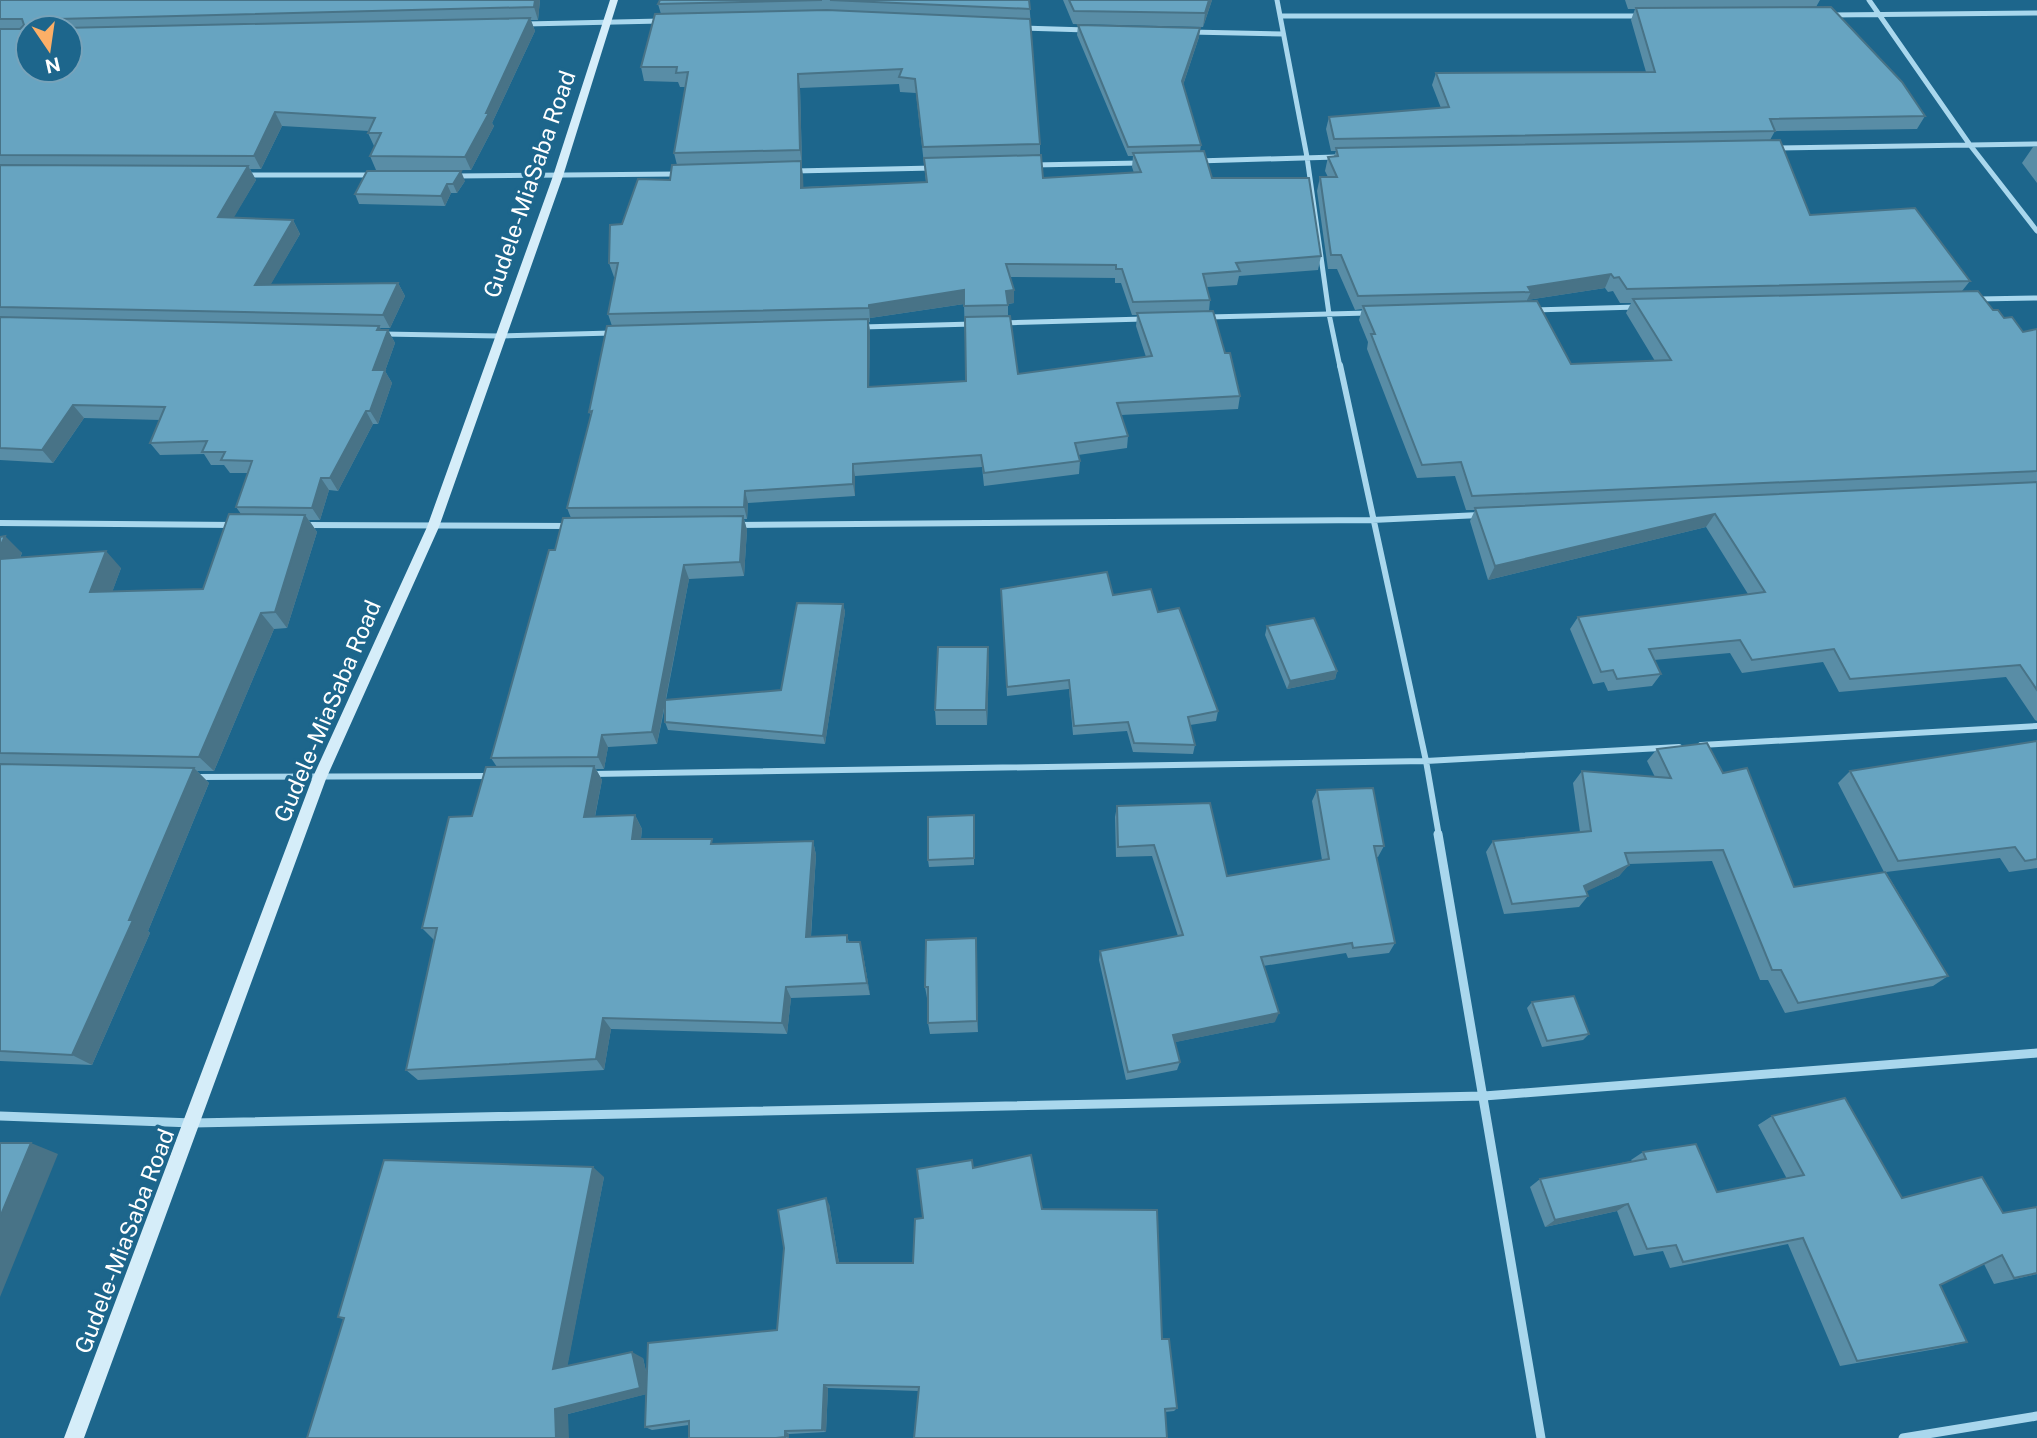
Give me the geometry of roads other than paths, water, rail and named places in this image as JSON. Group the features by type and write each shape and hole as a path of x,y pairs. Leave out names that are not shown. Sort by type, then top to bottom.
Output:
{"main road":[{"name":"Gudele-MiaSaba Road","path":"74,1438 319,779 433,527 558,176 614,0"}],"street":[{"path":"1278,0 1307,157 1329,314 1426,761 1541,1438"},
{"path":"1869,0 1970,145 2037,231"},
{"path":"1824,15 2037,13"},
{"path":"1281,16 1643,16"},
{"path":"511,24 663,21"},
{"path":"1013,27 1094,30"},
{"path":"1188,32 1283,34"},
{"path":"1763,149 2037,144"},
{"path":"1195,161 1348,156"},
{"path":"1029,165 1153,162"},
{"path":"793,171 946,167"},
{"path":"446,176 682,173"},
{"path":"237,174 376,175"},
{"path":"1968,300 2037,298"},
{"path":"1523,310 1648,307"},
{"path":"1204,318 1370,313"},
{"path":"997,323 1149,319"},
{"path":"859,327 983,323"},
{"path":"374,334 499,336 624,333"},
{"path":"723,525 1372,520 1483,515"},
{"path":"0,523 251,525"},
{"path":"293,525 584,526"},
{"path":"582,775 1426,761 2037,726"},
{"path":"194,776 319,779 499,776"},
{"path":"0,1116 193,1123 1484,1096 2037,1053"},
{"path":"1903,1438 2037,1416"}]}
